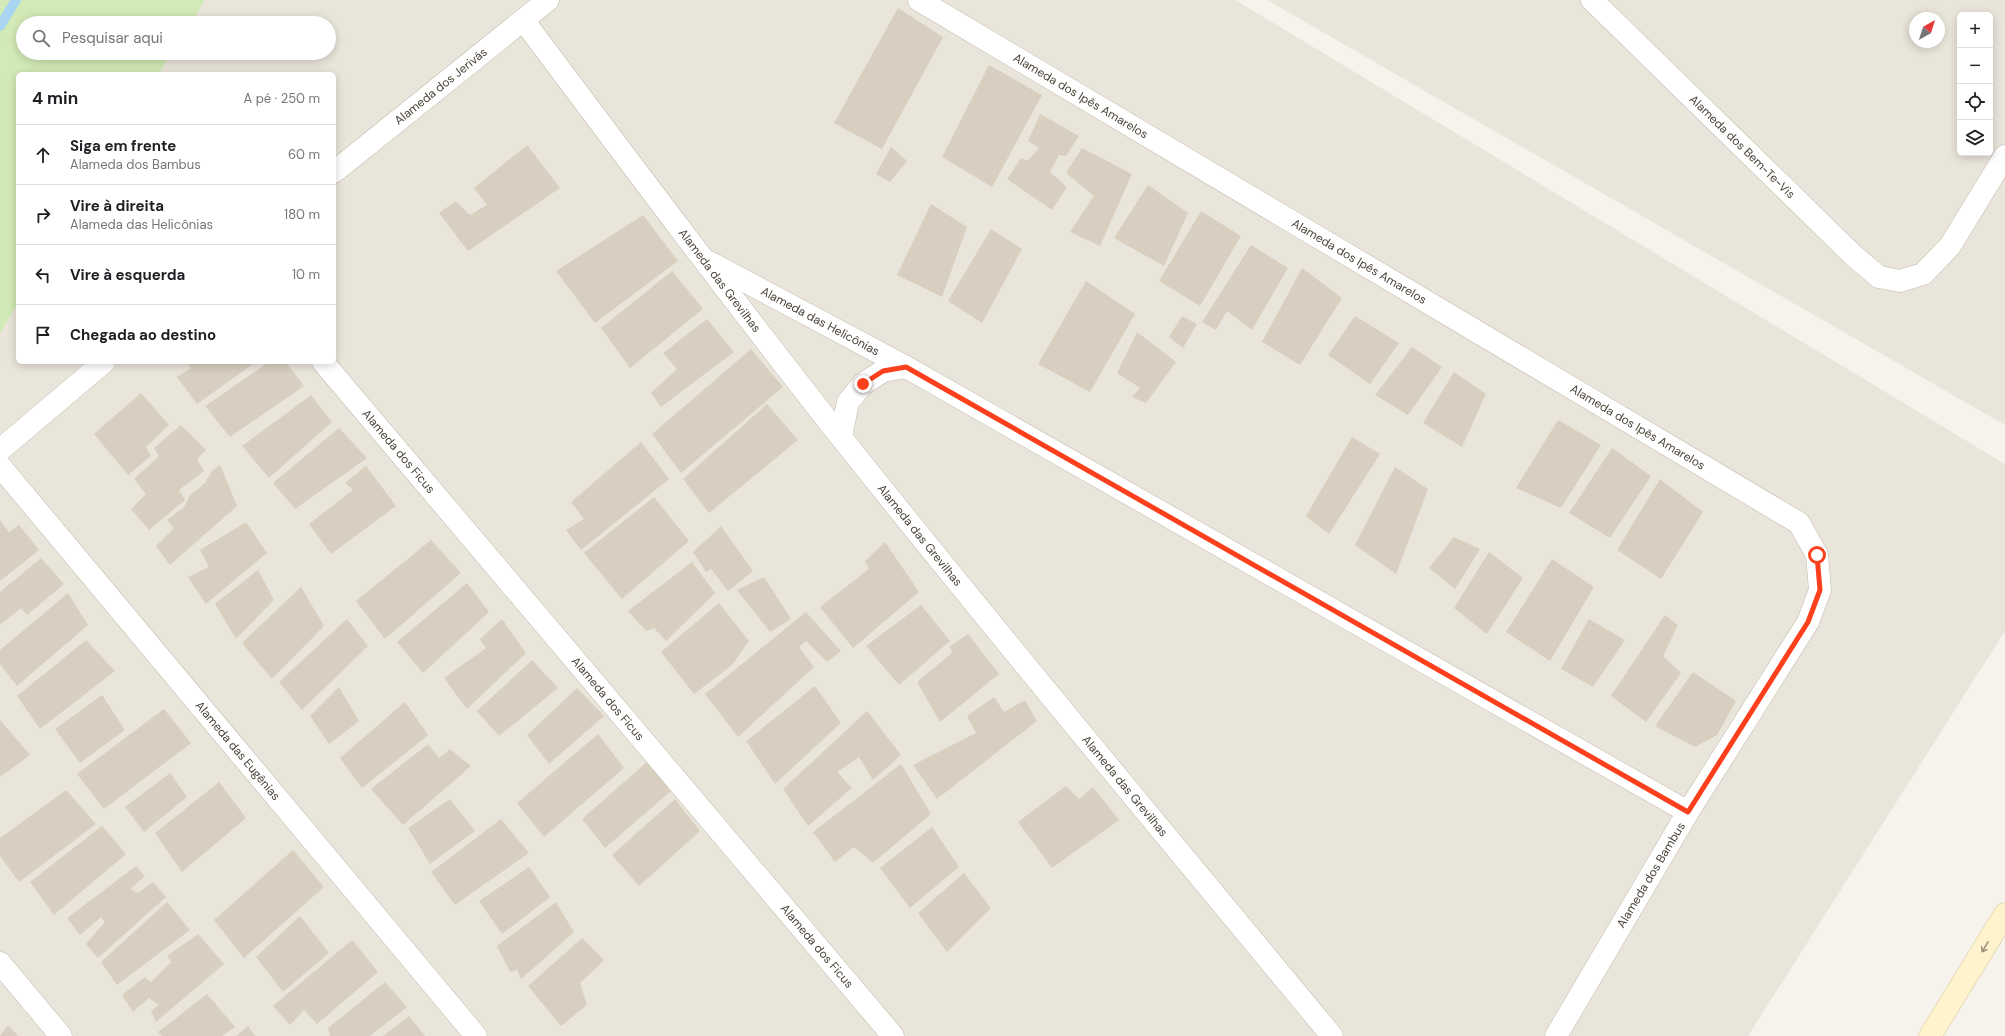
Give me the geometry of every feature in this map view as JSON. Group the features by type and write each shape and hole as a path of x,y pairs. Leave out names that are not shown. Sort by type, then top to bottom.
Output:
{"main road":[{"path":"1930,1036 2005,914"}],"street":[{"name":"Alameda dos Jerivás","path":"336,170 524,21 548,0"},
{"name":"Alameda dos Ipês Amarelos","path":"919,0 1799,523"},
{"name":"Alameda dos Bem-Te-Vis","path":"1592,0 1854,256 1879,277 1900,280 1923,274 1945,252 2005,156"},
{"name":"Alameda das Grevilhas","path":"524,21 703,259 841,436 1164,834 1332,1036"},
{"name":"Alameda das Helicônias","path":"703,259 906,367 1688,812"},
{"path":"0,450 102,364"},
{"name":"Alameda dos Ficus","path":"325,364 893,1036"},
{"path":"841,436 848,402 863,384 883,371 906,367"},
{"name":"Alameda das Eugênias","path":"0,466 476,1036"},
{"name":"Alameda dos Bambus","path":"1556,1036 1688,812 1811,616 1820,590 1817,555 1799,523"},
{"path":"0,963 61,1036"}],"shaded area":[{"path":"205,0 1235,0 2005,464 2005,631 1748,1036 0,1036 0,333 16,307 16,364 336,364 336,72 160,72 168,60 336,60 336,16 195,16"},
{"path":"1267,0 2005,0 2005,425"}],"green space":[{"path":"0,0 205,0 195,16 16,16 16,60 168,60 160,72 16,72 16,307 0,333"}],"building":[{"path":"898,8 943,37 882,149 834,123"},
{"path":"989,65 1042,95 992,187 942,157"},
{"path":"1040,114 1079,136 1066,156 1059,155 1050,172 1067,187 1052,210 1007,179 1021,158 1028,161 1039,148 1028,141"},
{"path":"527,145 560,188 468,251 439,213 456,201 470,215 487,205 474,188"},
{"path":"891,147 907,161 890,182 876,174"},
{"path":"1082,148 1132,174 1100,246 1070,232 1094,196 1066,173"},
{"path":"1148,185 1188,213 1164,266 1114,238"},
{"path":"931,204 967,227 942,297 897,275"},
{"path":"1201,211 1241,236 1200,306 1159,281"},
{"path":"643,215 678,261 595,323 556,271"},
{"path":"991,229 1022,249 982,323 948,301"},
{"path":"1251,245 1288,268 1252,330 1227,311 1216,330 1202,322"},
{"path":"1302,268 1342,298 1300,365 1262,342"},
{"path":"672,271 703,309 630,368 601,328"},
{"path":"1086,281 1135,314 1090,392 1038,364"},
{"path":"1182,316 1197,324 1183,348 1169,337"},
{"path":"1355,316 1399,343 1370,384 1328,355"},
{"path":"707,319 734,352 661,407 651,393 677,369 663,353"},
{"path":"1137,332 1176,362 1146,403 1132,397 1140,388 1117,373"},
{"path":"1412,347 1442,367 1408,415 1375,395"},
{"path":"751,349 783,387 681,473 652,434"},
{"path":"188,364 253,364 197,404 177,377 191,368"},
{"path":"266,364 288,364 304,386 230,437 205,406"},
{"path":"1454,372 1486,394 1462,447 1423,423"},
{"path":"141,393 169,425 146,447 151,456 128,475 94,434"},
{"path":"311,395 332,422 269,478 242,446"},
{"path":"767,404 798,440 709,513 683,479"},
{"path":"1558,420 1601,445 1561,508 1516,488"},
{"path":"181,425 206,450 197,459 204,471 179,490 185,500 149,530 131,509 146,494 134,479 159,456 154,448"},
{"path":"339,428 367,458 295,509 273,483"},
{"path":"1352,437 1380,454 1329,534 1306,516"},
{"path":"641,442 669,479 581,550 566,530 584,519 571,502"},
{"path":"1612,448 1651,476 1610,538 1569,513"},
{"path":"220,465 237,506 170,565 156,546 174,528 167,520 184,507 190,495 205,483 212,471"},
{"path":"366,466 396,506 331,554 309,524 353,490 345,483"},
{"path":"1395,467 1428,489 1396,574 1355,545"},
{"path":"1660,479 1703,512 1661,579 1617,550"},
{"path":"654,497 689,541 622,599 584,553"},
{"path":"0,520 9,532 19,525 39,550 0,581"},
{"path":"246,522 267,553 206,604 188,577 209,567 200,550"},
{"path":"721,526 753,571 728,591 711,569 706,572 693,552"},
{"path":"1454,537 1480,549 1455,589 1429,568"},
{"path":"431,540 461,573 385,639 356,601"},
{"path":"885,542 919,592 853,648 820,607 869,569 865,561"},
{"path":"1489,552 1523,578 1487,634 1454,608"},
{"path":"41,558 64,584 27,615 21,608 0,625 0,592"},
{"path":"1552,559 1594,587 1550,661 1506,632"},
{"path":"692,562 715,593 666,641 654,628 646,631 628,611"},
{"path":"258,570 274,600 236,639 215,604"},
{"path":"764,577 791,619 770,632 737,590"},
{"path":"467,583 489,612 423,673 397,642"},
{"path":"301,587 324,626 272,679 242,643"},
{"path":"68,593 88,625 17,686 0,664 0,650"},
{"path":"719,603 749,641 732,665 694,694 661,652"},
{"path":"921,605 950,641 899,685 866,646"},
{"path":"806,612 841,651 827,662 806,641 799,647 814,667 738,737 705,694"},
{"path":"1665,615 1678,625 1663,656 1681,673 1646,722 1611,696"},
{"path":"347,619 368,646 302,710 279,682"},
{"path":"502,619 526,653 467,709 444,678 486,648 480,639"},
{"path":"1589,619 1625,640 1593,687 1561,669"},
{"path":"968,634 999,674 940,722 917,682 952,653 950,646"},
{"path":"86,640 115,671 40,729 17,696"},
{"path":"532,660 558,688 499,736 477,711"},
{"path":"1693,672 1736,701 1717,735 1695,747 1655,726"},
{"path":"815,686 841,723 775,784 746,741"},
{"path":"339,687 359,721 329,744 310,716"},
{"path":"577,688 604,716 549,764 527,735"},
{"path":"102,695 125,730 80,763 55,729"},
{"path":"994,697 1004,712 1025,700 1037,721 937,799 913,765 976,733 967,716"},
{"path":"405,702 428,735 362,788 340,758"},
{"path":"164,709 191,743 104,809 77,774"},
{"path":"867,711 901,755 873,780 859,757 837,772 852,788 808,826 783,789"},
{"path":"0,720 30,755 0,777"},
{"path":"598,734 624,768 544,837 517,803"},
{"path":"428,744 439,758 450,749 471,766 403,825 371,789"},
{"path":"647,762 671,791 605,848 582,819"},
{"path":"901,764 931,814 873,863 854,847 835,862 813,832"},
{"path":"170,773 187,797 144,832 125,807"},
{"path":"219,782 246,818 182,872 155,833"},
{"path":"1066,786 1079,799 1093,787 1119,820 1052,868 1018,822"},
{"path":"66,790 96,824 19,882 0,856 0,838"},
{"path":"450,799 475,831 430,864 408,828"},
{"path":"675,799 700,831 639,886 612,855"},
{"path":"501,819 529,853 455,905 431,872"},
{"path":"102,826 126,854 54,915 30,882"},
{"path":"932,827 959,867 910,908 880,868"},
{"path":"293,850 324,887 244,958 214,920"},
{"path":"136,866 145,876 130,889 138,893 153,882 166,897 98,958 86,944 105,922 101,917 80,935 67,918"},
{"path":"529,867 550,897 502,934 479,901"},
{"path":"964,873 991,908 947,952 918,913"},
{"path":"167,902 190,930 117,985 101,962"},
{"path":"556,902 574,932 521,979 517,970 510,972 497,946"},
{"path":"300,916 329,953 283,992 256,957"},
{"path":"198,934 224,964 156,1022 151,1011 159,1005 149,998 133,1012 122,995 145,977 151,982 171,962 167,956"},
{"path":"582,938 604,960 580,983 587,1005 561,1026 528,986"},
{"path":"352,940 378,972 317,1024 304,1010 290,1025 273,1006"},
{"path":"385,982 407,1007 370,1036 330,1036 328,1028"},
{"path":"207,994 235,1027 222,1036 162,1036 158,1032"},
{"path":"409,1016 425,1036 383,1036"},
{"path":"8,1025 18,1036 0,1036"},
{"path":"248,1026 255,1036 236,1036"}],"waterway":[{"path":"0,26 16,0"}],"route":[{"path":"863,384 883,371 906,367 1688,812 1808,622 1820,590 1817,555"}]}
